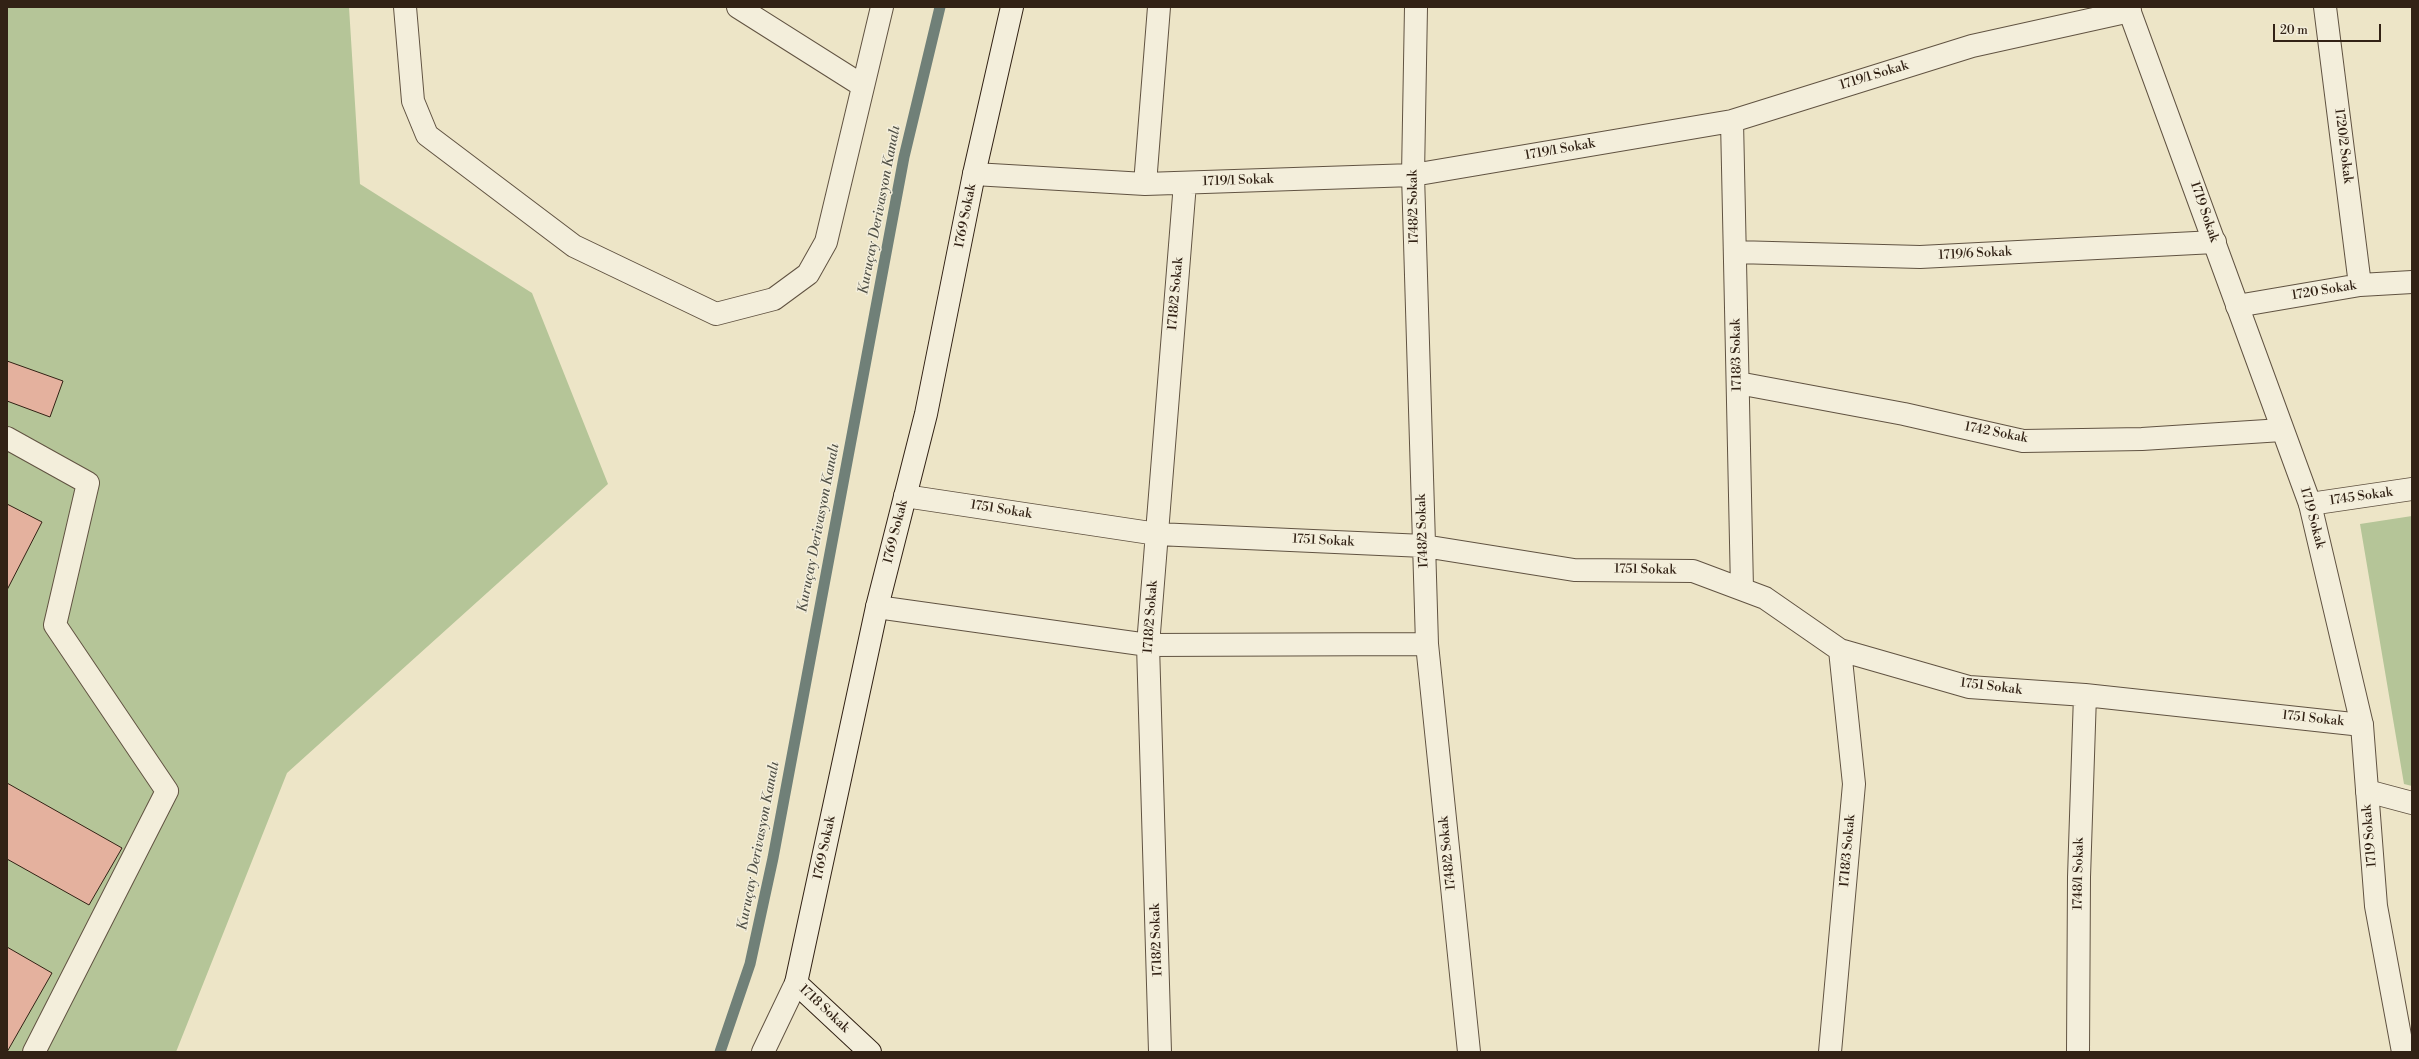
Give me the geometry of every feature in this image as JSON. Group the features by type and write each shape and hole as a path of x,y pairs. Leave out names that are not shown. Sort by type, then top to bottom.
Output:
{"street":[{"path":"405,7 413,101 427,135 574,246 716,314 774,299 808,274 826,242 882,7"},
{"path":"738,7 863,86"},
{"name":"1769 Sokak","path":"763,1052 796,983 877,607 926,414 974,174 1012,7"},
{"path":"1145,184 1159,7"},
{"name":"1748/2 Sokak","path":"1416,7 1413,175 1427,644 1469,1052"},
{"name":"1720/2 Sokak","path":"2325,7 2360,285"},
{"name":"1719/1 Sokak","path":"974,174 1145,184 1413,175 1732,121 1972,46 2129,9"},
{"name":"1719 Sokak","path":"2129,9 2310,504 2362,725 2376,906 2403,1052"},
{"name":"1718/3 Sokak","path":"1732,121 1742,589"},
{"name":"1718/2 Sokak","path":"1160,1052 1148,645 1185,182"},
{"name":"1719/6 Sokak","path":"1735,252 1920,257 2215,242"},
{"name":"1720 Sokak","path":"2237,306 2360,285 2412,282"},
{"name":"1742 Sokak","path":"1738,383 1904,414 2023,441 2142,439 2282,430"},
{"path":"7,438 88,483 55,625 166,791 34,1052"},
{"name":"1745 Sokak","path":"2310,504 2412,489"},
{"name":"1751 Sokak","path":"905,496 1157,534 1424,546 1574,570 1693,571 1765,598 1840,650 1968,687 2085,695 2362,725"},
{"path":"877,607 1148,645 1427,644"},
{"name":"1718/3 Sokak","path":"1830,1052 1854,784 1840,650"},
{"name":"1748/1 Sokak","path":"2078,1052 2078,876 2085,695"},
{"path":"2367,791 2412,803"},
{"name":"1718 Sokak","path":"796,983 870,1052"}],"green space":[{"path":"7,7 349,7 360,184 532,293 608,484 287,773 176,1052 7,1052"},
{"path":"2412,516 2412,786 2404,784 2360,524"}],"building":[{"path":"7,361 63,381 50,417 7,401"},
{"path":"7,504 42,522 7,590"},
{"path":"7,783 122,848 89,905 7,859"},
{"path":"7,947 52,973 7,1052"}],"waterway":[{"name":"Kuruçay Derivasyon Kanalı","path":"720,1052 750,964 773,858 904,157 940,7"}]}
